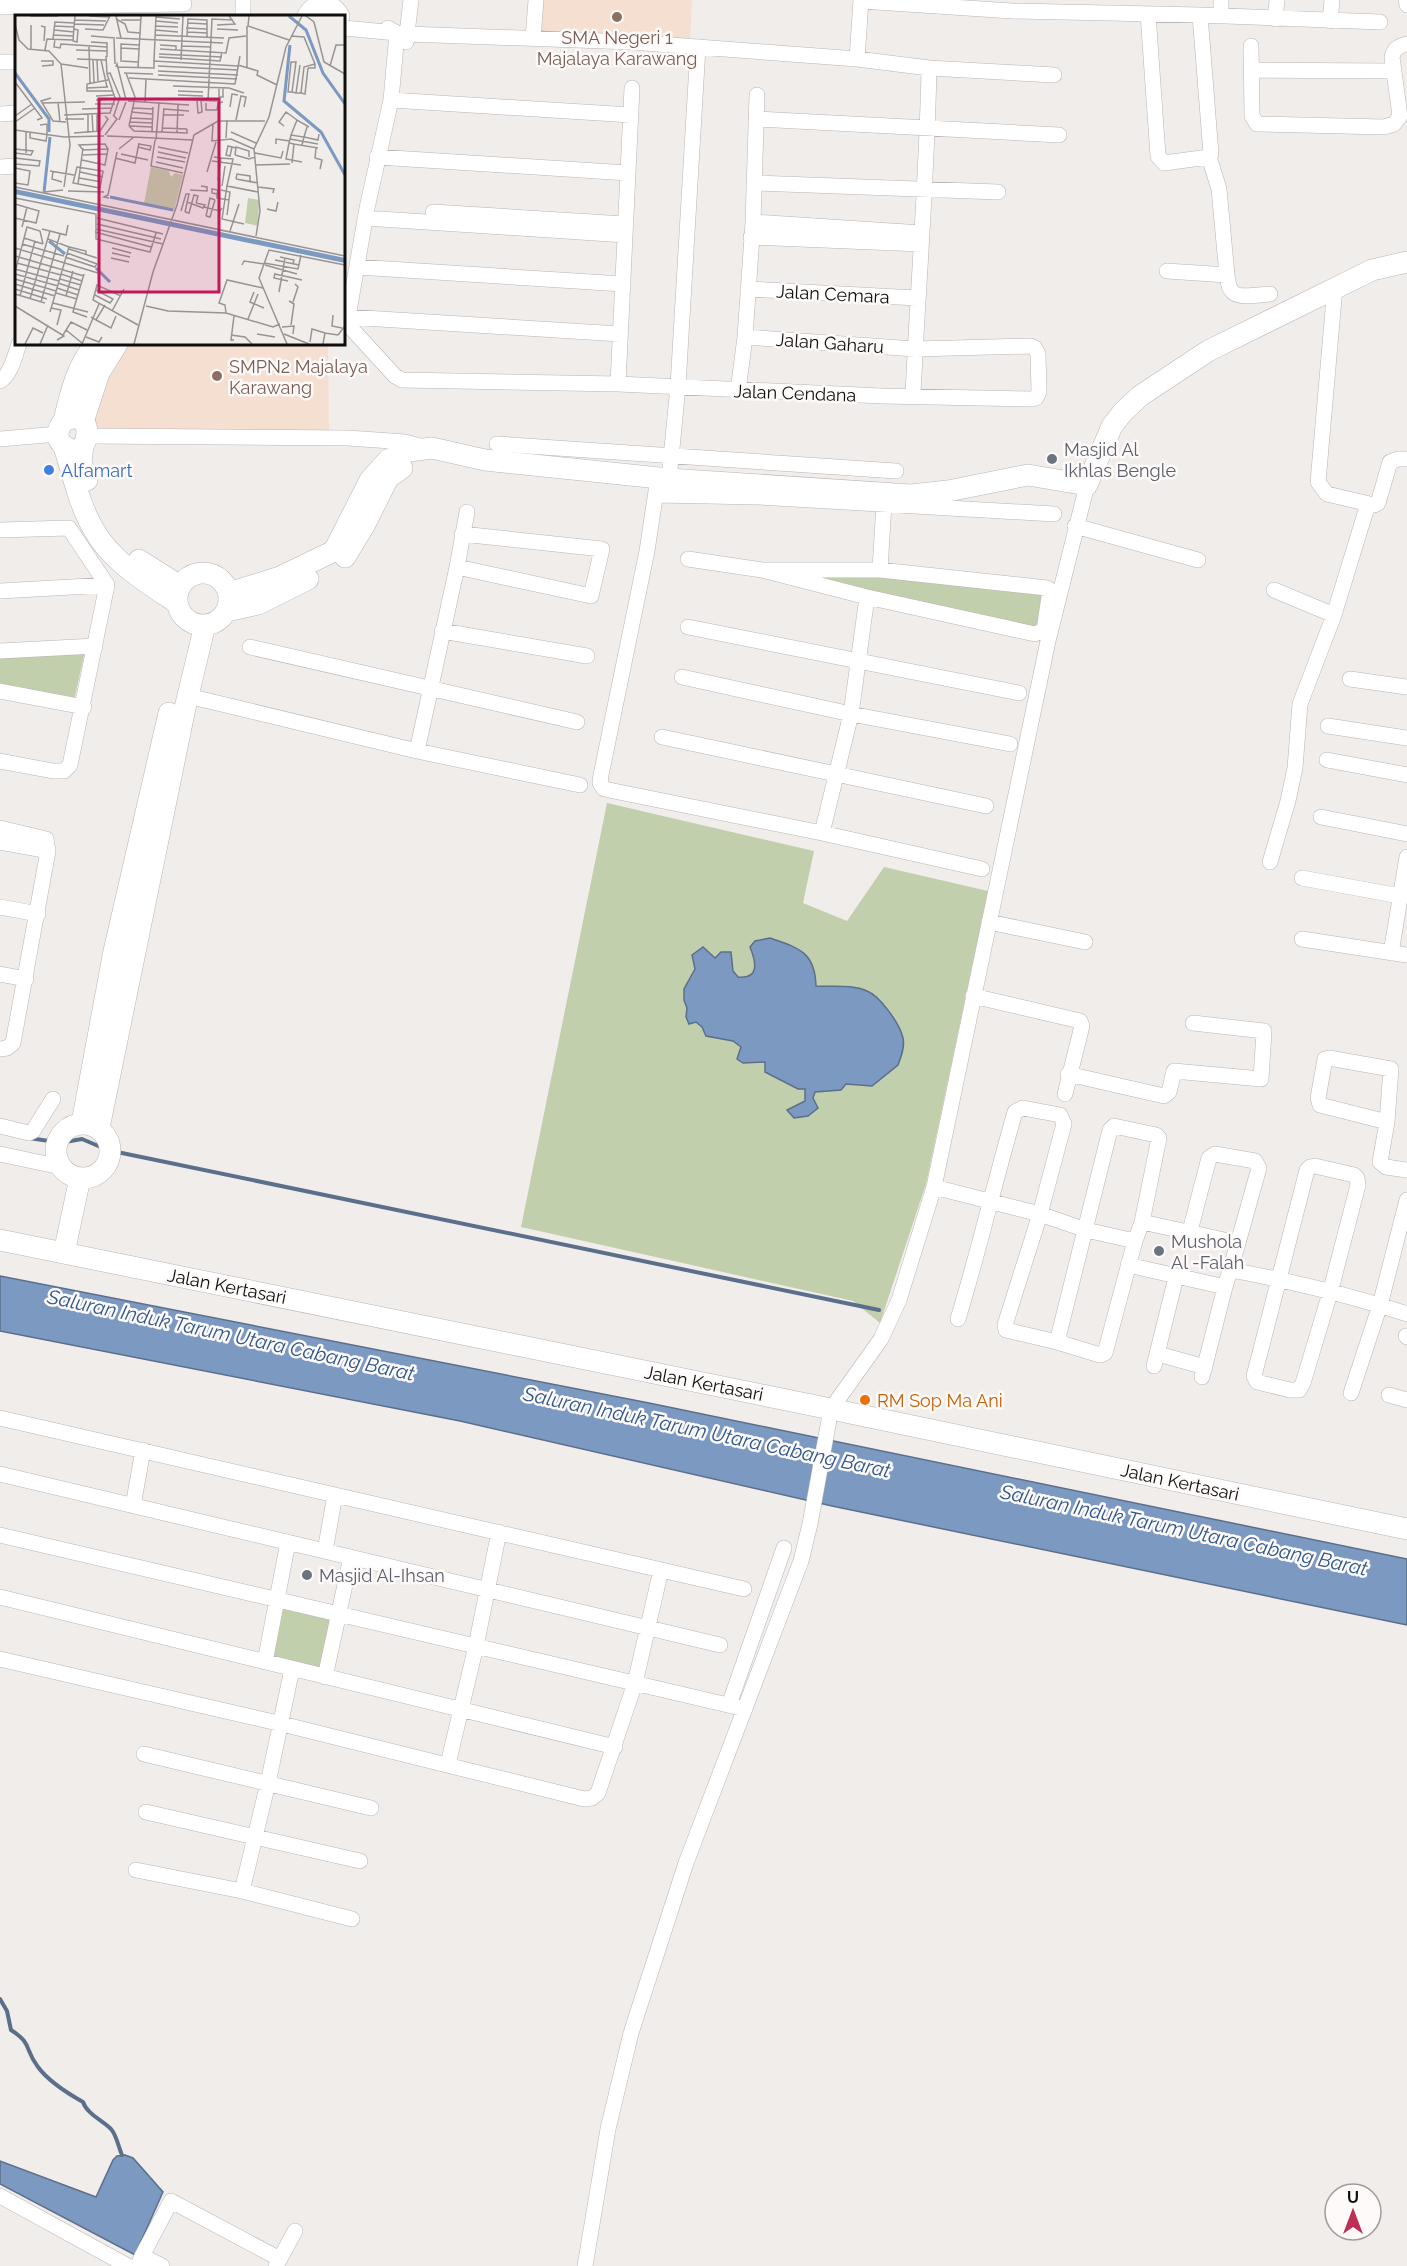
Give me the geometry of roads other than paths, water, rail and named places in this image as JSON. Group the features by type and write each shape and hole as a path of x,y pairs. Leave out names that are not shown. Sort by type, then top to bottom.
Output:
{"street":[{"path":"411,0 402,33 396,101 377,157 348,317 620,334"},
{"path":"533,38 536,0"},
{"path":"856,59 861,0 1012,11 1200,15 1221,8 1275,20 1380,22"},
{"path":"1275,20 1277,0"},
{"path":"1330,21 1332,0"},
{"path":"1406,0 1407,5"},
{"path":"0,8 184,7"},
{"path":"1148,14 1160,160 1164,163 1209,158"},
{"path":"1200,15 1210,137 1211,154 1209,158 1219,189 1227,275 1231,291 1239,295 1270,294"},
{"path":"345,17 402,33 698,47 856,59 929,68 1054,75"},
{"path":"1251,46 1252,116 1257,124 1384,127 1394,124 1400,116 1392,57 1399,46 1407,44"},
{"path":"698,47 672,455 661,484 600,783 604,789 822,833 982,869"},
{"path":"913,395 925,191 929,68"},
{"path":"1252,70 1393,71"},
{"path":"618,384 632,88"},
{"path":"738,391 745,337 752,230 757,95"},
{"path":"396,101 631,115"},
{"path":"0,114 15,113"},
{"path":"756,119 1059,135"},
{"path":"377,157 628,173"},
{"path":"0,167 15,166"},
{"path":"754,183 998,192"},
{"path":"366,213 625,229"},
{"path":"752,230 921,239"},
{"path":"585,2266 608,2129 631,2033 686,1863 802,1558 831,1409 881,1339 895,1310 918,1246 934,1186 1048,641 1075,525 1087,485 1112,426 1140,396 1208,351 1335,287 1372,270 1407,262"},
{"path":"357,267 623,284"},
{"path":"1167,271 1227,275"},
{"path":"1335,287 1318,482 1327,494 1368,504 1378,503 1390,462 1407,459"},
{"name":"Jalan Cemara","path":"748,289 917,298"},
{"name":"Jalan Cendana","path":"348,317 351,328 358,338 402,380 618,384 738,391 913,395"},
{"name":"Jalan Gaharu","path":"745,337 915,349 1031,346 1038,354 1039,392 1036,398 913,395"},
{"path":"0,381 9,371 19,345"},
{"path":"95,345 83,363 74,383 73,434 95,503 103,520 140,561 178,595 184,617 198,623 221,618 228,602 334,551 370,480 388,460 410,451 432,448"},
{"path":"73,434 99,373 116,345"},
{"path":"0,439 73,434 348,438 491,452 672,455 896,471"},
{"path":"228,602 258,604 346,557 388,478 408,464 491,452 661,484 758,497 1054,513"},
{"path":"661,484 911,495 948,491 1028,475 1087,485"},
{"path":"880,570 884,503"},
{"path":"1270,862 1295,768 1300,704 1335,615 1368,504"},
{"path":"417,751 457,567 466,512"},
{"path":"1075,525 1198,560"},
{"path":"0,530 69,528 107,585 84,707 70,765 64,771 53,771 0,761"},
{"path":"457,567 591,596 602,549 462,534"},
{"path":"688,559 762,570 867,597 1035,634 1044,630 1050,590 880,570 762,570"},
{"path":"178,595 193,574 202,572 219,578 228,602"},
{"path":"0,591 107,585"},
{"path":"1274,590 1335,615"},
{"path":"822,833 851,714 867,597"},
{"path":"90,1126 111,1019 188,696 198,623"},
{"path":"111,1019 114,951 198,623"},
{"path":"688,627 1019,693"},
{"path":"442,631 587,656"},
{"path":"0,651 95,646"},
{"path":"250,647 577,722"},
{"path":"682,677 851,714 1010,744"},
{"path":"1350,679 1407,687"},
{"path":"0,691 84,707"},
{"path":"188,696 417,751 580,784"},
{"path":"1328,726 1407,738"},
{"path":"662,737 986,806"},
{"path":"1327,760 1407,775"},
{"path":"1321,817 1407,834"},
{"path":"0,828 46,839 48,851 13,1043 0,1049"},
{"path":"0,842 48,851"},
{"path":"1390,953 1407,857"},
{"path":"1302,878 1400,896"},
{"path":"0,907 38,914"},
{"path":"989,922 1085,942"},
{"path":"1302,939 1407,955"},
{"path":"0,974 26,979"},
{"path":"973,996 1080,1021 1082,1026 1068,1074 1065,1094"},
{"path":"1068,1074 1164,1096 1169,1092 1174,1071 1261,1079 1264,1030 1193,1023"},
{"path":"1387,1122 1320,1105 1318,1098 1325,1059 1391,1069 1387,1122 1380,1162 1386,1167 1407,1170"},
{"path":"0,1126 29,1133 33,1131 53,1099"},
{"path":"958,1319 1015,1112 1023,1108 1060,1116 1064,1124 1040,1214 1005,1328 1100,1355 1105,1353 1142,1221 1159,1138 1156,1135 1114,1126 1110,1130 1057,1342"},
{"path":"0,1154 61,1167 80,1178 97,1174 108,1161 109,1144 90,1126 73,1125 57,1140 55,1154 61,1167"},
{"path":"1176,1277 1156,1360 1203,1372 1259,1168 1255,1161 1215,1154 1209,1158 1190,1231"},
{"path":"1315,1166 1354,1175 1358,1185 1330,1293 1299,1390 1257,1382 1254,1376 1279,1279 1307,1170 1315,1166"},
{"path":"64,1253 80,1178"},
{"path":"934,1186 1040,1214 1086,1230 1135,1241"},
{"path":"1352,1393 1380,1305 1407,1200"},
{"path":"1142,1221 1238,1243"},
{"name":"Jalan Kertasari","path":"0,1240 1407,1529"},
{"path":"1128,1265 1225,1287"},
{"path":"1231,1270 1279,1279 1407,1314"},
{"path":"1389,1395 1407,1400"},
{"path":"0,1418 744,1589"},
{"path":"133,1506 143,1450"},
{"path":"0,1474 720,1645"},
{"path":"325,1551 335,1495"},
{"path":"448,1764 476,1646 499,1533"},
{"path":"0,1535 746,1709"},
{"path":"265,1662 288,1542"},
{"path":"729,1705 784,1548"},
{"path":"325,1677 351,1557"},
{"path":"0,1659 282,1724 584,1799 592,1798 598,1793 635,1683 661,1570"},
{"path":"0,1598 615,1747"},
{"path":"242,1891 282,1724 292,1669"},
{"path":"144,1754 371,1808"},
{"path":"146,1812 360,1861"},
{"path":"136,1870 242,1891 352,1919"},
{"path":"0,2196 129,2266"},
{"path":"162,2266 140,2261 171,2201 278,2263 295,2231"}],"water":[{"path":"770,938 804,953 812,966 816,986 855,987 878,998 898,1025 903,1038 903,1048 898,1065 872,1086 846,1084 841,1090 815,1092 813,1098 818,1108 808,1116 794,1118 787,1110 805,1101 805,1089 798,1089 765,1072 765,1062 743,1063 737,1059 741,1047 733,1041 706,1036 702,1027 696,1022 689,1024 686,1017 684,989 695,969 692,955 703,947 715,958 721,952 731,952 733,971 738,977 745,977 753,972 755,964 750,947 755,941"},
{"name":"Saluran Induk Tarum Utara Cabang Barat","path":"0,1276 649,1403 1407,1559 1407,1625 832,1506 460,1421 0,1331"},
{"path":"125,2155 133,2158 163,2192 135,2255 0,2184 0,2161 96,2197 113,2160 117,2156"}],"waterway":[{"path":"29,1138 49,1141"},
{"path":"65,1142 82,1139 103,1148"},
{"path":"117,1152 879,1310"},
{"path":"0,1999 7,2011 11,2030 26,2043 38,2067 53,2082 83,2102 91,2113 111,2129 122,2155"}],"place":[{"name":"SMA Negeri 1 Majalaya Karawang","path":"617,17"},
{"name":"SMPN2 Majalaya Karawang","path":"217,376"},
{"name":"Masjid Al Ikhlas Bengle","path":"1052,459"},
{"name":"Alfamart","path":"49,470"},
{"name":"Mushola Al -Falah","path":"1159,1251"},
{"name":"RM Sop Ma Ani","path":"865,1400"},
{"name":"Masjid Al-Ihsan","path":"307,1575"}]}
